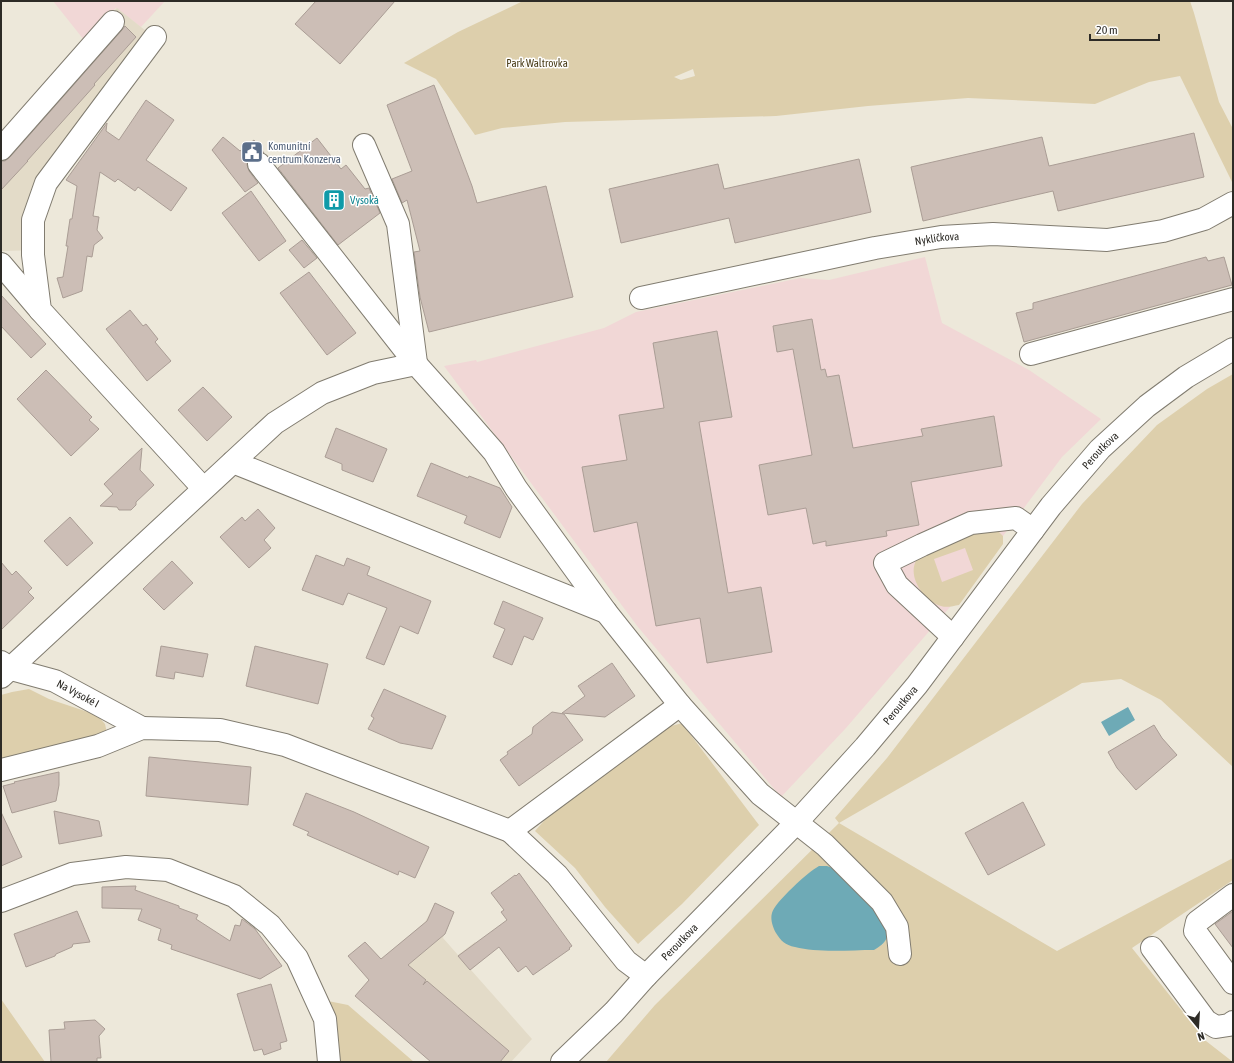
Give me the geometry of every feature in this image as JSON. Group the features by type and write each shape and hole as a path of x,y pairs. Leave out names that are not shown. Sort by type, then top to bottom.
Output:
{"street":[{"path":"1,148 113,22"},
{"path":"40,310 33,255 33,220 46,183 155,37"},
{"path":"364,145 398,224 416,364"},
{"path":"259,164 416,364 494,452 516,488 606,612 680,705 760,794 825,845 882,902 897,927 900,954"},
{"name":"Nyklíčkova","path":"641,298 875,248 941,237 994,234 1107,240 1163,231 1204,219 1233,203"},
{"path":"1,264 40,310 203,488"},
{"path":"1031,354 1233,299"},
{"name":"Peroutkova","path":"562,1062 614,1012 646,976 796,823 865,746 912,691 1033,530 1079,472 1121,428 1147,406 1186,377 1233,349"},
{"path":"4,669 203,488 234,462 275,423 322,393 373,373 416,364"},
{"path":"234,462 606,612"},
{"path":"953,637 897,585 885,564 922,545 971,523 1016,518 1033,530"},
{"name":"Na Vysoké I","path":"4,669 55,681 142,728"},
{"path":"510,831 680,705"},
{"path":"1,770 98,746 142,728 220,730 285,745 510,831 557,875 626,961 646,976"},
{"path":"1,901 72,874 126,866 168,870 234,896 270,925 297,958 325,1019 329,1062"},
{"path":"1233,895 1197,922 1195,931 1233,983"},
{"path":"1152,948 1206,1021 1216,1027 1229,1025 1233,1022"}],"shaded area":[{"path":"53,1 165,1 141,27 116,8 84,40"},
{"path":"117,8 160,42 59,180 43,214 40,250 1,251 1,133 66,57"},
{"path":"925,257 942,323 1029,370 1101,419 1062,457 950,607 846,728 781,797 638,627 444,366 476,360 477,362 604,328 636,312 800,278 829,280"},
{"path":"435,903 454,912 443,938 458,955 475,942 487,956 471,970 532,1039 511,1062 491,1062 381,960 425,922"}],"green space":[{"name":"Park Waltrovka","path":"523,1 1190,1 1219,102 1233,129 1233,184 1180,76 1149,82 1095,104 968,98 868,106 776,116 565,122 502,128 475,135 436,79 404,63 458,32","holes":["693,69 695,76 681,80 674,77"]},
{"path":"1233,374 1233,767 1161,700 1121,679 1082,683 839,823 835,818 887,758 1082,504 1157,425 1207,389"},
{"path":"988,529 997,530 1003,536 1003,544 959,605 950,607 941,606 935,603 918,587 915,580 914,566 917,559 924,553","holes":["965,548 973,570 942,582 934,559"]},
{"path":"29,689 49,699 97,715 105,724 107,733 1,764 1,695"},
{"path":"683,723 759,825 682,904 638,944 605,907 575,868 535,831 550,814 667,727"},
{"path":"839,823 1057,951 1233,858 1233,880 1132,948 1206,1041 1233,1062 606,1062 655,1005","holes":["835,869 882,918 886,932 886,938 882,945"]},
{"path":"1,999 45,1062 1,1062"},
{"path":"328,1001 348,1005 414,1062 338,1062"}],"water":[{"path":"1128,707 1135,720 1109,736 1101,722"},
{"path":"819,866 827,866 835,869 882,918 886,928 887,937 879,947 874,950 813,950 786,944 780,938 775,931 772,921 771,915 774,908 807,874"}],"building":[{"path":"316,1 395,1 340,64 295,24"},
{"path":"125,26 136,37 1,190 1,161 5,161 10,157"},
{"path":"434,85 477,203 546,186 573,297 429,332 420,297 414,252 420,251 407,200 402,203 392,179 412,171 387,105"},
{"path":"146,100 174,120 146,160 187,188 171,211 138,187 135,191 118,179 115,182 100,172 93,216 99,217 97,230 103,238 94,245 92,257 87,256 82,291 63,298 57,278 63,277 68,246 66,246 70,219 72,219 77,186 66,180 107,123 106,131 119,140"},
{"path":"1194,133 1204,177 1058,211 1053,191 923,221 911,167 1042,137 1049,166"},
{"path":"223,137 240,151 254,140 264,153 257,152 252,154 248,159 247,165 249,171 258,183 245,192 212,150"},
{"name":"Vysoká","path":"317,138 341,169 346,165 365,189 369,188 380,213 338,245 278,168"},
{"path":"859,159 871,212 735,243 729,218 621,243 609,189 718,164 724,189"},
{"path":"251,191 286,241 259,261 222,213"},
{"path":"302,240 317,258 304,268 289,250"},
{"path":"1206,257 1208,261 1224,257 1232,285 1024,342 1016,313 1033,309 1033,303"},
{"path":"309,272 356,333 327,355 280,293"},
{"path":"1,295 46,344 31,358 1,326"},
{"path":"130,310 143,326 146,324 158,339 155,342 171,361 147,381 106,329"},
{"path":"812,319 821,370 825,369 827,377 839,375 853,448 923,436 921,429 994,416 1002,466 911,482 919,525 886,531 887,536 826,546 826,541 813,544 806,508 768,515 759,465 812,455 793,349 777,352 773,326"},
{"path":"717,331 732,417 699,422 728,593 761,587 772,652 707,663 700,618 656,626 637,522 594,532 582,467 627,460 619,415 664,408 653,343"},
{"path":"46,370 92,417 89,420 99,429 71,456 17,399"},
{"path":"203,387 232,417 207,441 178,410"},
{"path":"336,428 387,449 373,482 342,470 342,464 325,457"},
{"path":"142,448 140,470 154,485 136,502 136,505 131,510 119,510 117,507 100,506 113,494 104,484"},
{"path":"431,463 468,478 469,476 500,488 512,507 500,538 464,523 467,516 417,496"},
{"path":"258,509 275,528 264,540 271,548 249,568 220,537 242,517 245,521"},
{"path":"70,517 93,543 67,566 44,541"},
{"path":"316,555 344,566 347,558 370,567 367,575 431,601 418,634 400,626 384,665 366,658 387,608 348,593 343,605 302,590"},
{"path":"172,561 193,583 164,610 143,589"},
{"path":"1,562 12,575 16,571 32,588 28,592 34,598 1,630"},
{"path":"503,601 543,618 533,640 524,636 512,665 493,657 505,629 494,624"},
{"path":"161,646 208,654 203,677 175,672 174,679 156,676"},
{"path":"255,646 328,664 318,704 246,686"},
{"path":"612,663 635,696 605,717 562,713 585,696 578,686"},
{"path":"384,689 446,716 432,749 400,743 368,729 374,718 371,716"},
{"path":"552,712 564,714 583,740 519,786 500,760 508,754 507,752 532,734 533,727"},
{"path":"1154,725 1162,738 1177,755 1136,790 1117,768 1108,752"},
{"path":"149,757 251,767 248,805 146,796"},
{"path":"59,772 59,785 56,801 12,813 3,786 15,783 14,782"},
{"path":"306,793 354,812 429,847 415,878 399,871 398,875 307,835 309,832 293,825"},
{"path":"1023,802 1045,845 988,875 965,833"},
{"path":"54,811 99,821 102,836 59,844"},
{"path":"1,812 22,857 1,866"},
{"path":"519,873 572,946 569,948 570,949 533,975 526,966 518,972 499,947 470,970 458,956 507,920 501,912 504,910 491,893"},
{"path":"136,886 135,890 179,906 179,908 198,915 196,919 230,941 235,925 240,926 242,919 255,929 282,966 260,979 171,949 172,945 158,940 161,929 138,920 142,909 102,908 102,887"},
{"path":"435,903 454,912 445,934 408,965 426,980 423,985 427,981 509,1051 500,1062 431,1062 355,996 369,980 348,956 365,942 381,959 427,921"},
{"path":"77,911 90,942 73,944 72,947 56,954 55,956 26,967 14,934"},
{"path":"1233,911 1233,948 1215,924"},
{"path":"271,984 287,1041 280,1043 281,1049 264,1055 262,1049 254,1051 237,994"},
{"path":"95,1020 105,1029 99,1036 101,1058 97,1058 97,1062 51,1062 49,1030 65,1029 64,1022"}],"place":[{"name":"Komunitní centrum Konzerva","path":"252,152"},
{"name":"Vysoká","path":"334,200"}]}
